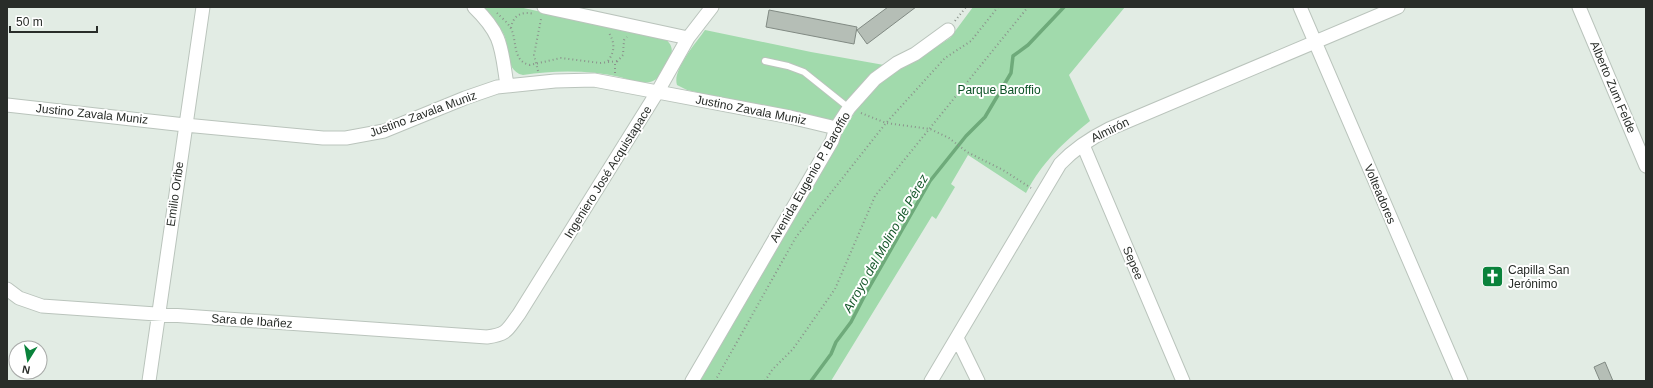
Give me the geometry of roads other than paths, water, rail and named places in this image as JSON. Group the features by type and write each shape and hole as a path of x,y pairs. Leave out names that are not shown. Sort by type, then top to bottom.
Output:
{"street":[{"name":"Emilio Oribe","path":"149,381 157,315 203,7"},
{"path":"474,7 491,25 497,35 501,45 508,86"},
{"name":"Ingeniero José Acquistapace","path":"501,335 506,332 519,314 658,92 688,38 712,7"},
{"name":"Volteadores","path":"1300,7 1461,381"},
{"name":"Almirón","path":"931,381 1060,164 1070,153 1109,129 1398,7"},
{"name":"Alberto Zum Felde","path":"1579,7 1646,166"},
{"path":"543,10 633,26 688,38"},
{"name":"Avenida Eugenio P. Baroffio","path":"692,381 832,141 836,128 849,108 875,79 897,63 915,54 948,30"},
{"name":"Justino Zavala Muniz","path":"7,105 185,125 323,138 346,138 384,130 497,87 540,82 594,80 782,116 836,128"},
{"name":"Sepee","path":"1083,145 1183,381"},
{"name":"Sara de Ibañez","path":"7,289 19,298 42,306 487,337 501,335"},
{"path":"956,338 978,381"}],"lane":[{"path":"765,61 788,66 804,72 849,108"}],"waterway":[{"name":"Arroyo del Molino de Pérez","path":"811,381 831,354 836,342 851,322 930,181 966,136 985,117 1011,73 1013,56 1028,45 1064,7"}],"place":[{"name":"Capilla San Jerónimo","path":"1493,277"}],"park label":[{"name":"Parque Baroffio","path":"999,90"}]}
